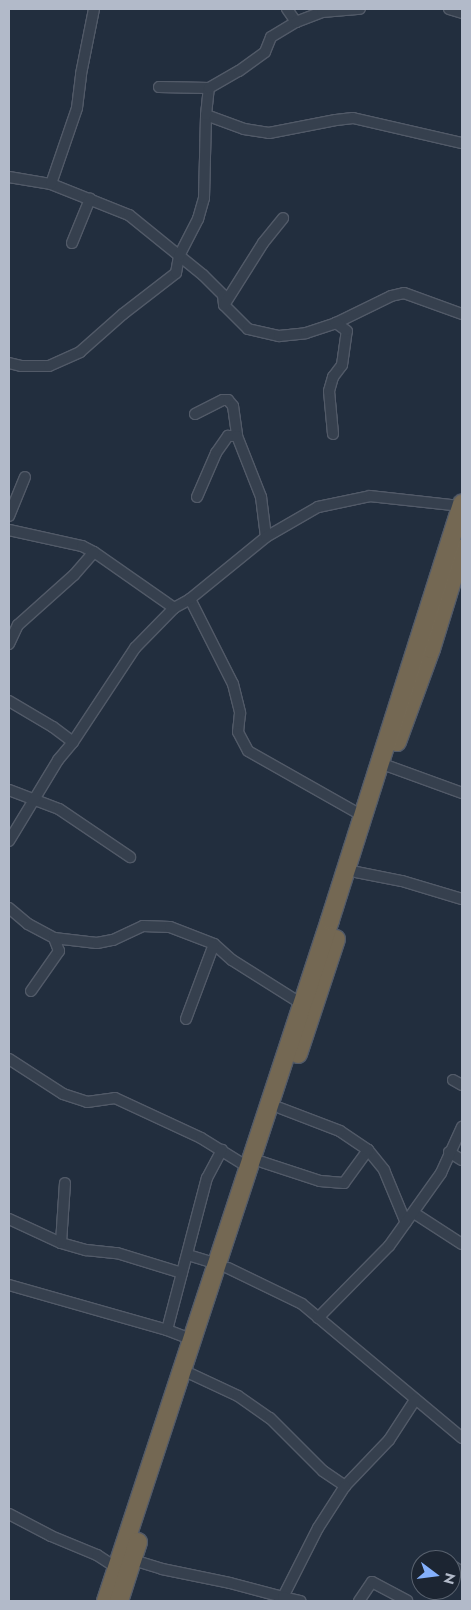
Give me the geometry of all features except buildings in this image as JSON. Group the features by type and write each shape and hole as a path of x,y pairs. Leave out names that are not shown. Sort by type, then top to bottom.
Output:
{"highway":[{"path":"119,1601 191,1374 302,1004 462,504"},
{"path":"255,1164 280,1108 326,972 388,766 422,674 462,549"},
{"path":"106,1601 193,1340 222,1266"}],"street":[{"path":"51,184 77,108 81,74 94,9"},
{"path":"287,9 296,22"},
{"path":"159,87 209,88 240,71 265,52 271,38 296,22 322,12 360,9"},
{"path":"449,9 462,13"},
{"path":"9,363 22,366 49,366 80,352 123,314 176,273 178,256 198,219 204,198 206,115 209,88"},
{"path":"206,115 244,129 269,133 353,118 462,143"},
{"path":"9,177 51,184 129,215 223,295 224,305 248,329 279,336 306,333 336,323 391,296 404,293 462,314"},
{"path":"72,243 90,199"},
{"path":"224,305 263,243 283,218"},
{"path":"334,434 329,391 333,377 342,365 347,331 336,323"},
{"path":"195,414 223,400 228,400 232,406 236,436 262,497 266,537"},
{"path":"197,497 216,453 228,436 236,436"},
{"path":"9,516 24,477"},
{"path":"9,841 58,760 73,742 135,648 174,608 190,599 266,537 318,507 370,496 462,504"},
{"path":"9,530 82,546 94,552 174,608"},
{"path":"9,644 18,625 74,575 94,552"},
{"path":"190,599 233,684 240,713 238,732 248,751 363,816"},
{"path":"9,701 53,727 73,742"},
{"path":"388,766 462,793"},
{"path":"9,790 59,809 130,857"},
{"path":"356,872 402,881 462,899"},
{"path":"9,908 28,924 54,938 97,943 113,940 143,926 170,927 214,944 232,960 302,1004"},
{"path":"31,991 59,950 54,938"},
{"path":"186,1019 214,944"},
{"path":"9,1059 63,1094 87,1102 115,1098 255,1164 320,1181 344,1183 368,1150"},
{"path":"280,1108 340,1132 368,1150 384,1170 406,1222"},
{"path":"318,1318 389,1246 414,1213 441,1173 462,1127"},
{"path":"167,1330 207,1178 222,1150"},
{"path":"449,1152 462,1160"},
{"path":"61,1243 65,1183"},
{"path":"414,1213 462,1244"},
{"path":"9,1219 61,1243 86,1250 118,1253 182,1273"},
{"path":"188,1255 222,1266 302,1304 462,1438"},
{"path":"9,1285 167,1330 193,1340"},
{"path":"191,1374 238,1396 270,1418 323,1471 345,1486"},
{"path":"283,1597 318,1528 345,1486 389,1440 415,1400"},
{"path":"9,1514 51,1536 97,1555 117,1568"},
{"path":"133,1560 162,1569 230,1583 301,1601"},
{"path":"359,1601 372,1582 407,1601"}]}
